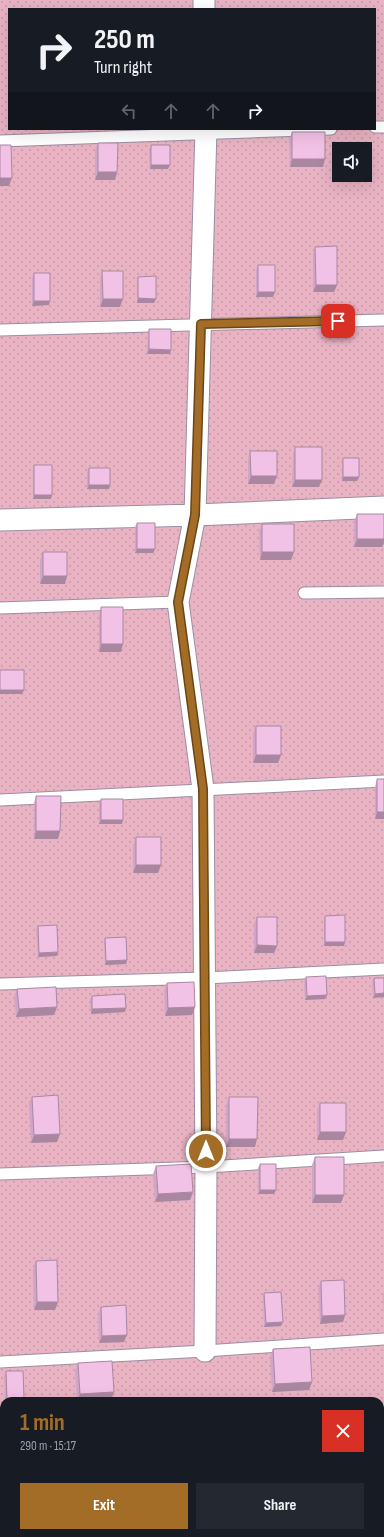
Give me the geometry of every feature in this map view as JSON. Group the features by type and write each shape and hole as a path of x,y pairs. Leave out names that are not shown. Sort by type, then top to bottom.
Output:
{"street":[{"path":"205,1352 206,1167 203,789 178,602 195,515 206,132"},
{"path":"0,520 195,515 384,507"}],"lane":[{"path":"0,141 289,130"},
{"path":"0,330 384,320"},
{"path":"304,593 384,592"},
{"path":"0,608 178,602"},
{"path":"0,800 384,781"},
{"path":"0,984 205,978 384,969"},
{"path":"0,1174 206,1167 384,1156"},
{"path":"0,1362 205,1352 384,1340"}],"shaded area":[{"path":"0,0 384,0 384,1397 0,1397"}],"building":[{"path":"292,132 325,132 325,159 292,159"},
{"path":"98,143 118,143 117,172 98,172"},
{"path":"0,145 11,145 12,178 0,178"},
{"path":"151,145 170,145 170,165 151,165"},
{"path":"337,246 337,285 316,285 315,247"},
{"path":"258,265 275,265 275,292 258,292"},
{"path":"102,271 123,271 123,299 103,299"},
{"path":"34,273 50,273 50,301 34,301"},
{"path":"156,276 156,299 138,298 138,277"},
{"path":"149,329 171,329 171,350 149,349"},
{"path":"295,447 322,447 322,480 295,480"},
{"path":"250,451 277,451 277,476 251,476"},
{"path":"343,458 359,458 359,477 343,477"},
{"path":"34,465 52,465 52,495 34,495"},
{"path":"89,468 110,468 110,485 89,485"},
{"path":"357,514 384,514 384,539 357,539"},
{"path":"137,523 155,523 155,549 137,549"},
{"path":"262,524 294,524 294,552 262,552"},
{"path":"43,552 67,552 67,576 43,576"},
{"path":"101,607 123,607 123,644 101,644"},
{"path":"0,670 24,670 24,690 0,690"},
{"path":"256,726 281,726 281,755 256,755"},
{"path":"377,779 384,779 384,812 377,812"},
{"path":"36,796 61,796 60,831 36,831"},
{"path":"101,799 123,799 123,820 101,820"},
{"path":"136,837 161,837 161,865 136,865"},
{"path":"345,915 345,942 325,942 325,916"},
{"path":"257,917 277,917 277,946 257,945"},
{"path":"57,925 58,952 39,953 38,926"},
{"path":"126,937 127,960 106,961 105,938"},
{"path":"326,976 327,995 307,996 306,977"},
{"path":"374,978 384,978 384,993 375,994"},
{"path":"194,982 195,1007 168,1008 167,983"},
{"path":"56,987 57,1007 19,1009 17,989"},
{"path":"125,994 126,1008 92,1009 92,996"},
{"path":"58,1095 60,1134 34,1135 32,1097"},
{"path":"229,1097 258,1097 257,1139 229,1139"},
{"path":"320,1103 346,1103 346,1132 320,1132"},
{"path":"315,1157 344,1157 344,1195 315,1195"},
{"path":"191,1164 193,1192 158,1194 156,1166"},
{"path":"260,1164 276,1164 276,1190 260,1190"},
{"path":"57,1260 58,1302 37,1302 36,1261"},
{"path":"344,1280 345,1315 322,1316 321,1281"},
{"path":"281,1292 283,1322 266,1323 264,1293"},
{"path":"126,1305 127,1335 102,1336 101,1307"},
{"path":"310,1347 312,1382 275,1384 273,1349"},
{"path":"112,1361 114,1392 80,1394 78,1363"},
{"path":"6,1371 23,1371 24,1397 7,1397"}],"route":[{"path":"206,1151 203,789 178,602 195,515 201,324 338,321"}]}
